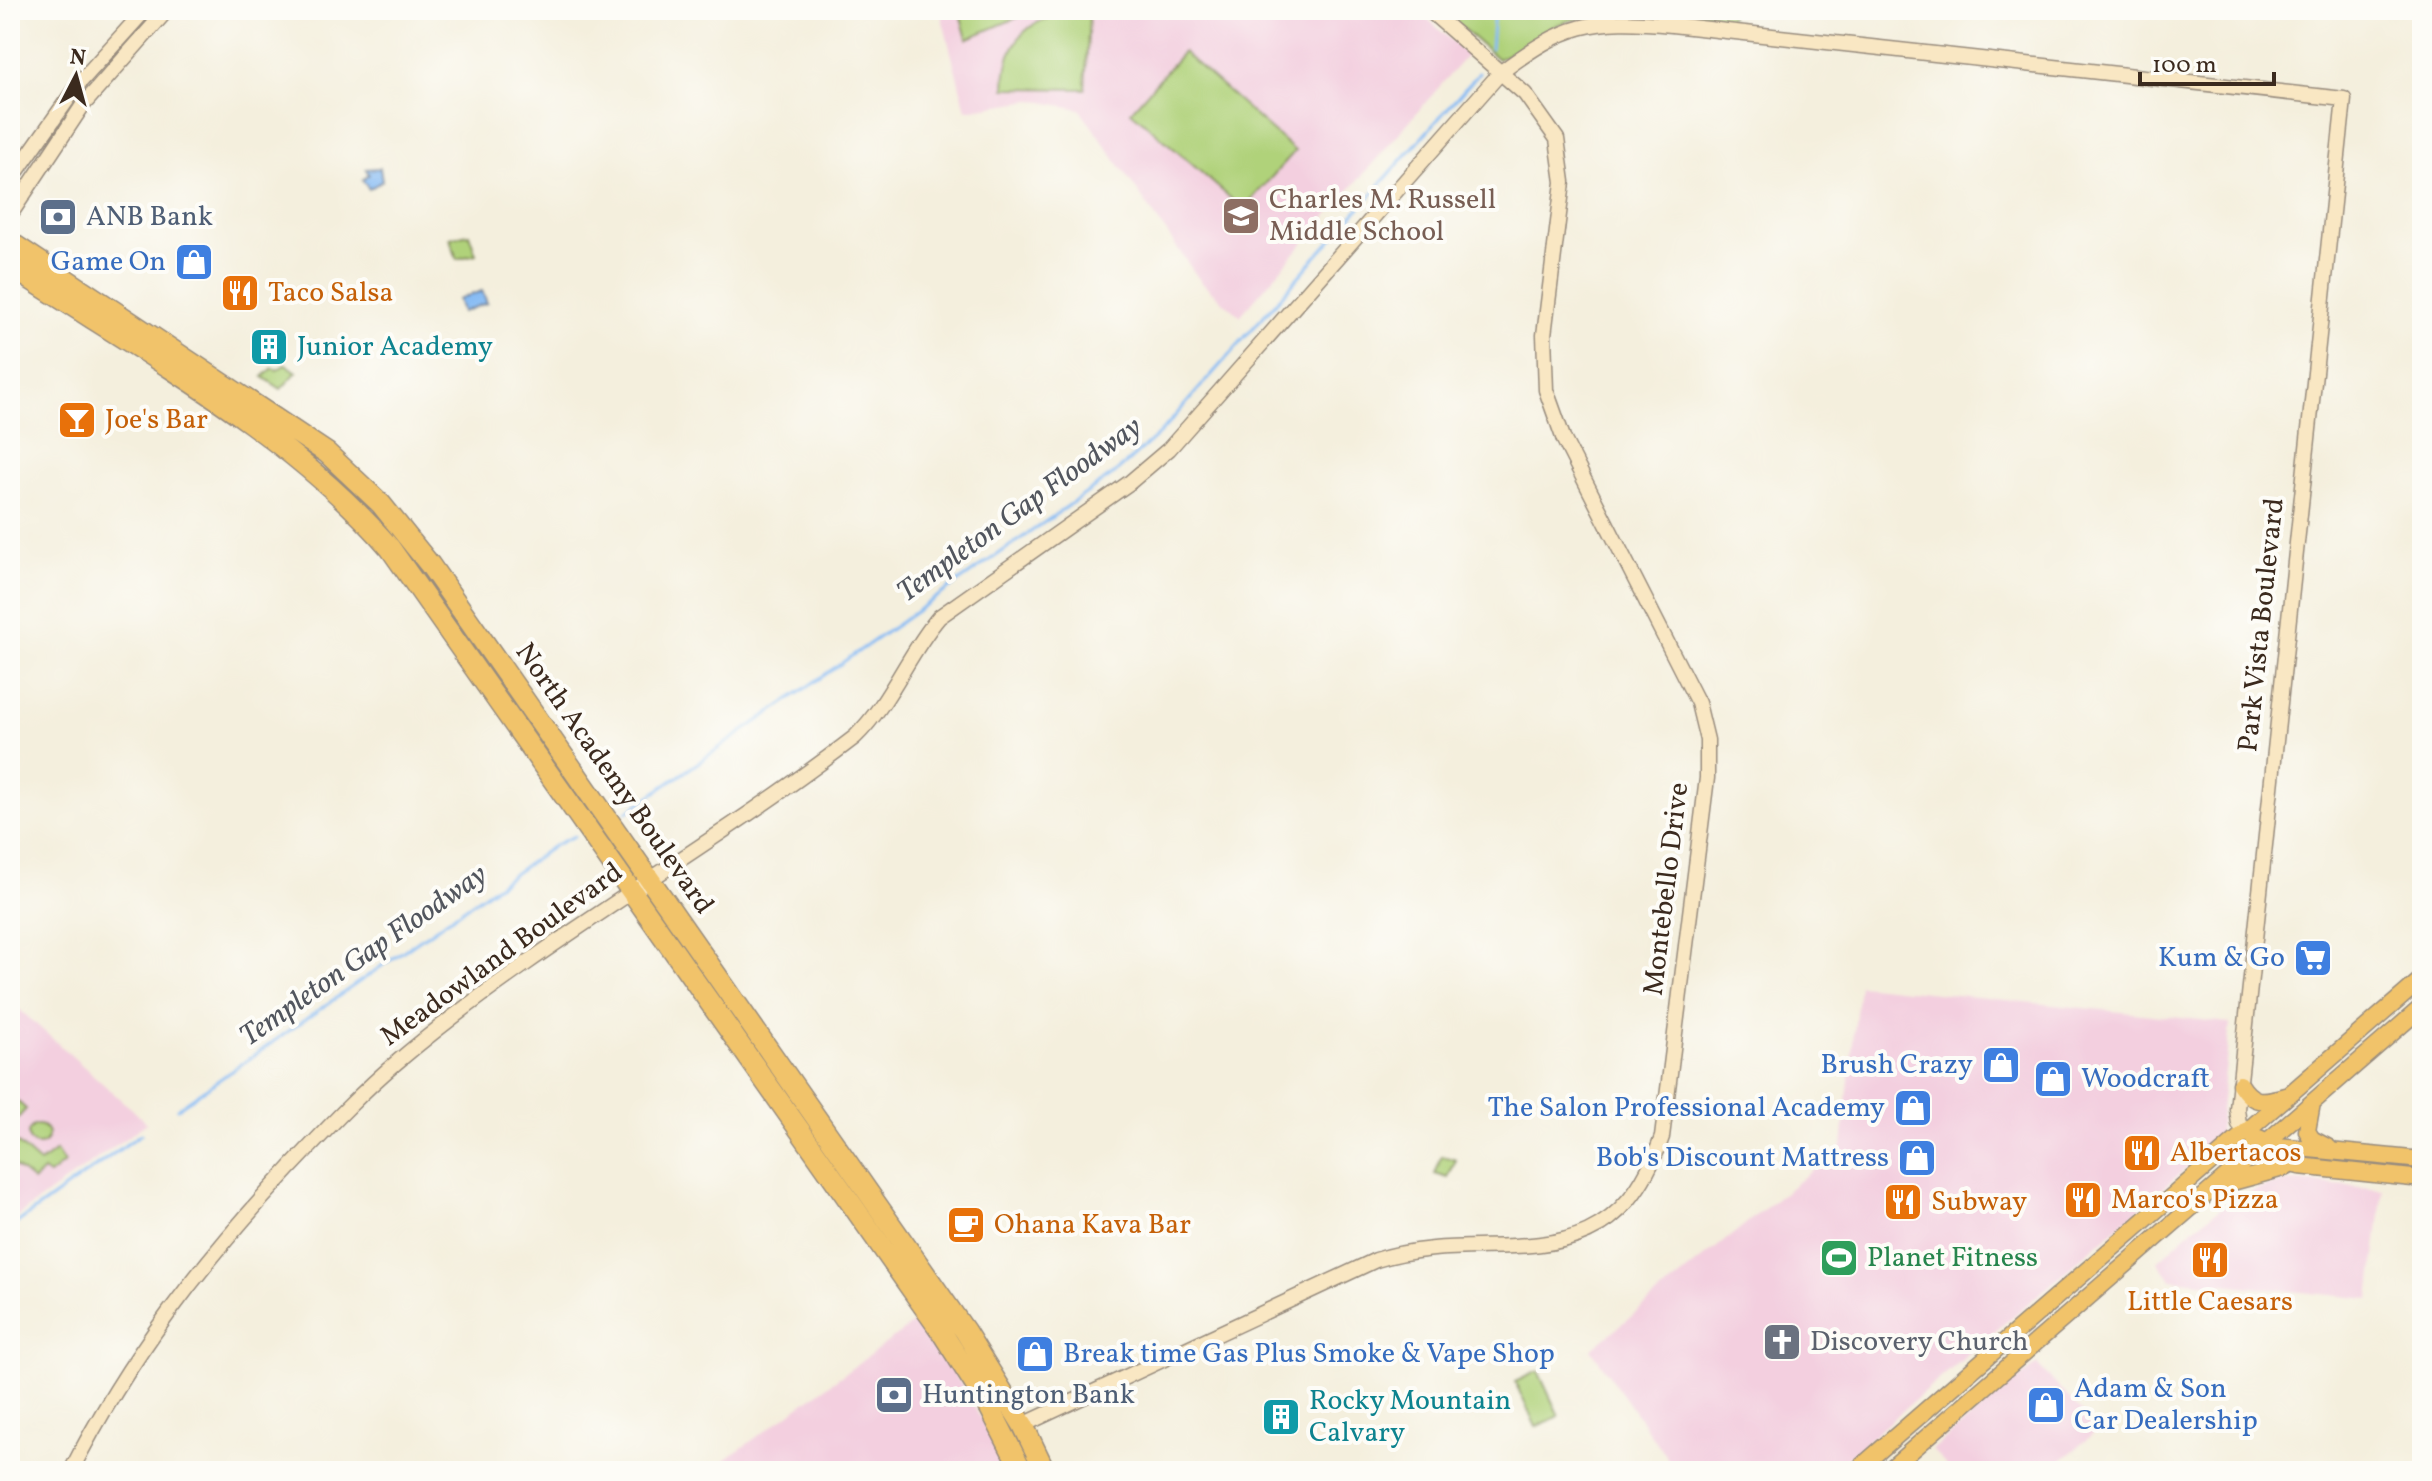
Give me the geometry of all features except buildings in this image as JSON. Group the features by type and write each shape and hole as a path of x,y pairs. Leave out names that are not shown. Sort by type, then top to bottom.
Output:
{"highway":[{"name":"North Academy Boulevard","path":"10,242 302,435 381,504 430,565 970,1375 1022,1471"},
{"name":"North Academy Boulevard","path":"10,266 281,445 313,469 365,518 642,886 965,1331 1023,1425 1045,1471"},
{"path":"907,1283 928,1296 1004,1412 1023,1425"},
{"path":"1007,1440 1021,1445 1033,1471"}],"main road":[{"path":"1856,1471 2422,979"},
{"path":"1888,1471 2422,1007"},
{"path":"2240,1084 2256,1101 2291,1094"},
{"path":"2313,1101 2306,1122 2309,1136 2338,1152"},
{"name":"Park Vista Boulevard","path":"2247,1133 2264,1145"},
{"path":"2264,1145 2422,1160"},
{"path":"2264,1145 2269,1159 2299,1166 2422,1179"},
{"path":"2216,1188 2257,1173 2299,1166"}],"street":[{"path":"10,181 80,82 145,10"},
{"path":"10,215 83,105 167,10"},
{"name":"Montebello Drive","path":"1023,1425 1376,1260 1428,1248 1523,1248 1577,1236 1622,1206 1637,1189 1657,1151 1668,1104 1707,778 1707,740 1698,703 1679,662 1553,414 1544,353 1563,165 1550,125 1501,72 1429,10"},
{"name":"Meadowland Boulevard","path":"71,1471 109,1399 166,1312 244,1218 325,1131 396,1063 435,1032 855,737 878,714 921,639 939,617 1129,483 1169,449 1501,72 1532,48 1558,34 1597,22 1625,21 2344,99"},
{"name":"Park Vista Boulevard","path":"2247,1133 2236,1119 2344,99"}],"shaded area":[{"name":"Charles M. Russell Middle School","path":"940,10 1418,10 1467,55 1240,316 1201,282 1080,109 1032,100 966,110"},
{"path":"1859,985 2230,1023 2218,1141 1832,1471 1676,1471 1591,1349 1842,1146"},
{"path":"10,1001 147,1123 10,1221"},
{"path":"2289,1181 2383,1189 2370,1299 2171,1279 2158,1261 2192,1229 2232,1200"},
{"path":"918,1320 923,1320 1012,1471 710,1471"},
{"path":"2037,1364 2098,1430 2049,1471 1951,1471 1932,1450"}],"green space":[{"path":"959,10 1035,10 967,39"},
{"path":"1441,10 1731,10 1729,24 1643,14 1578,19 1549,29 1498,59"},
{"path":"1067,14 1089,15 1085,89 1005,88 1009,59 1020,37 1040,22"},
{"path":"1183,52 1295,151 1243,209 1131,111"},
{"path":"469,234 476,254 457,259 450,238"},
{"path":"286,364 297,372 281,389 263,377 273,368 277,370"},
{"path":"15,1099 26,1109 10,1127 10,1104"},
{"path":"38,1125 45,1128 48,1135 45,1142 38,1145 31,1142 28,1135 31,1128"},
{"path":"15,1141 40,1163 56,1151 64,1163 49,1175 43,1171 33,1181 10,1162 10,1148"},
{"path":"1442,1156 1456,1160 1448,1178 1435,1174"},
{"path":"1538,1371 1559,1416 1536,1427 1515,1382"}],"water":[{"path":"380,168 382,181 369,189 362,180 369,175 366,169"},
{"path":"482,291 487,303 462,312 458,299"}],"waterway":[{"name":"Templeton Gap Floodway","path":"1491,49 1494,10"},
{"name":"Templeton Gap Floodway","path":"627,812 1114,474 1160,433 1479,73"},
{"name":"Templeton Gap Floodway","path":"177,1109 555,845 574,836"},
{"name":"Templeton Gap Floodway","path":"10,1228 141,1134"}],"place":[{"name":"Charles M. Russell Middle School","path":"1241,216"},
{"name":"ANB Bank","path":"58,217"},
{"name":"Game On","path":"194,262"},
{"name":"Taco Salsa","path":"240,293"},
{"name":"Junior Academy","path":"269,347"},
{"name":"Joe's Bar","path":"77,420"},
{"name":"Kum & Go","path":"2313,958"},
{"name":"Brush Crazy","path":"2001,1065"},
{"name":"Woodcraft","path":"2053,1079"},
{"name":"The Salon Professional Academy","path":"1913,1108"},
{"name":"Albertacos","path":"2142,1153"},
{"name":"Bob's Discount Mattress","path":"1917,1158"},
{"name":"Marco's Pizza","path":"2083,1200"},
{"name":"Subway","path":"1903,1202"},
{"name":"Ohana Kava Bar","path":"966,1225"},
{"name":"Planet Fitness","path":"1839,1258"},
{"name":"Little Caesars","path":"2210,1260"},
{"name":"Discovery Church","path":"1782,1342"},
{"name":"Break time Gas Plus Smoke & Vape Shop","path":"1035,1354"},
{"name":"Huntington Bank","path":"894,1395"},
{"name":"Adam & Son Car Dealership","path":"2046,1405"},
{"name":"Rocky Mountain Calvary","path":"1281,1417"}]}
